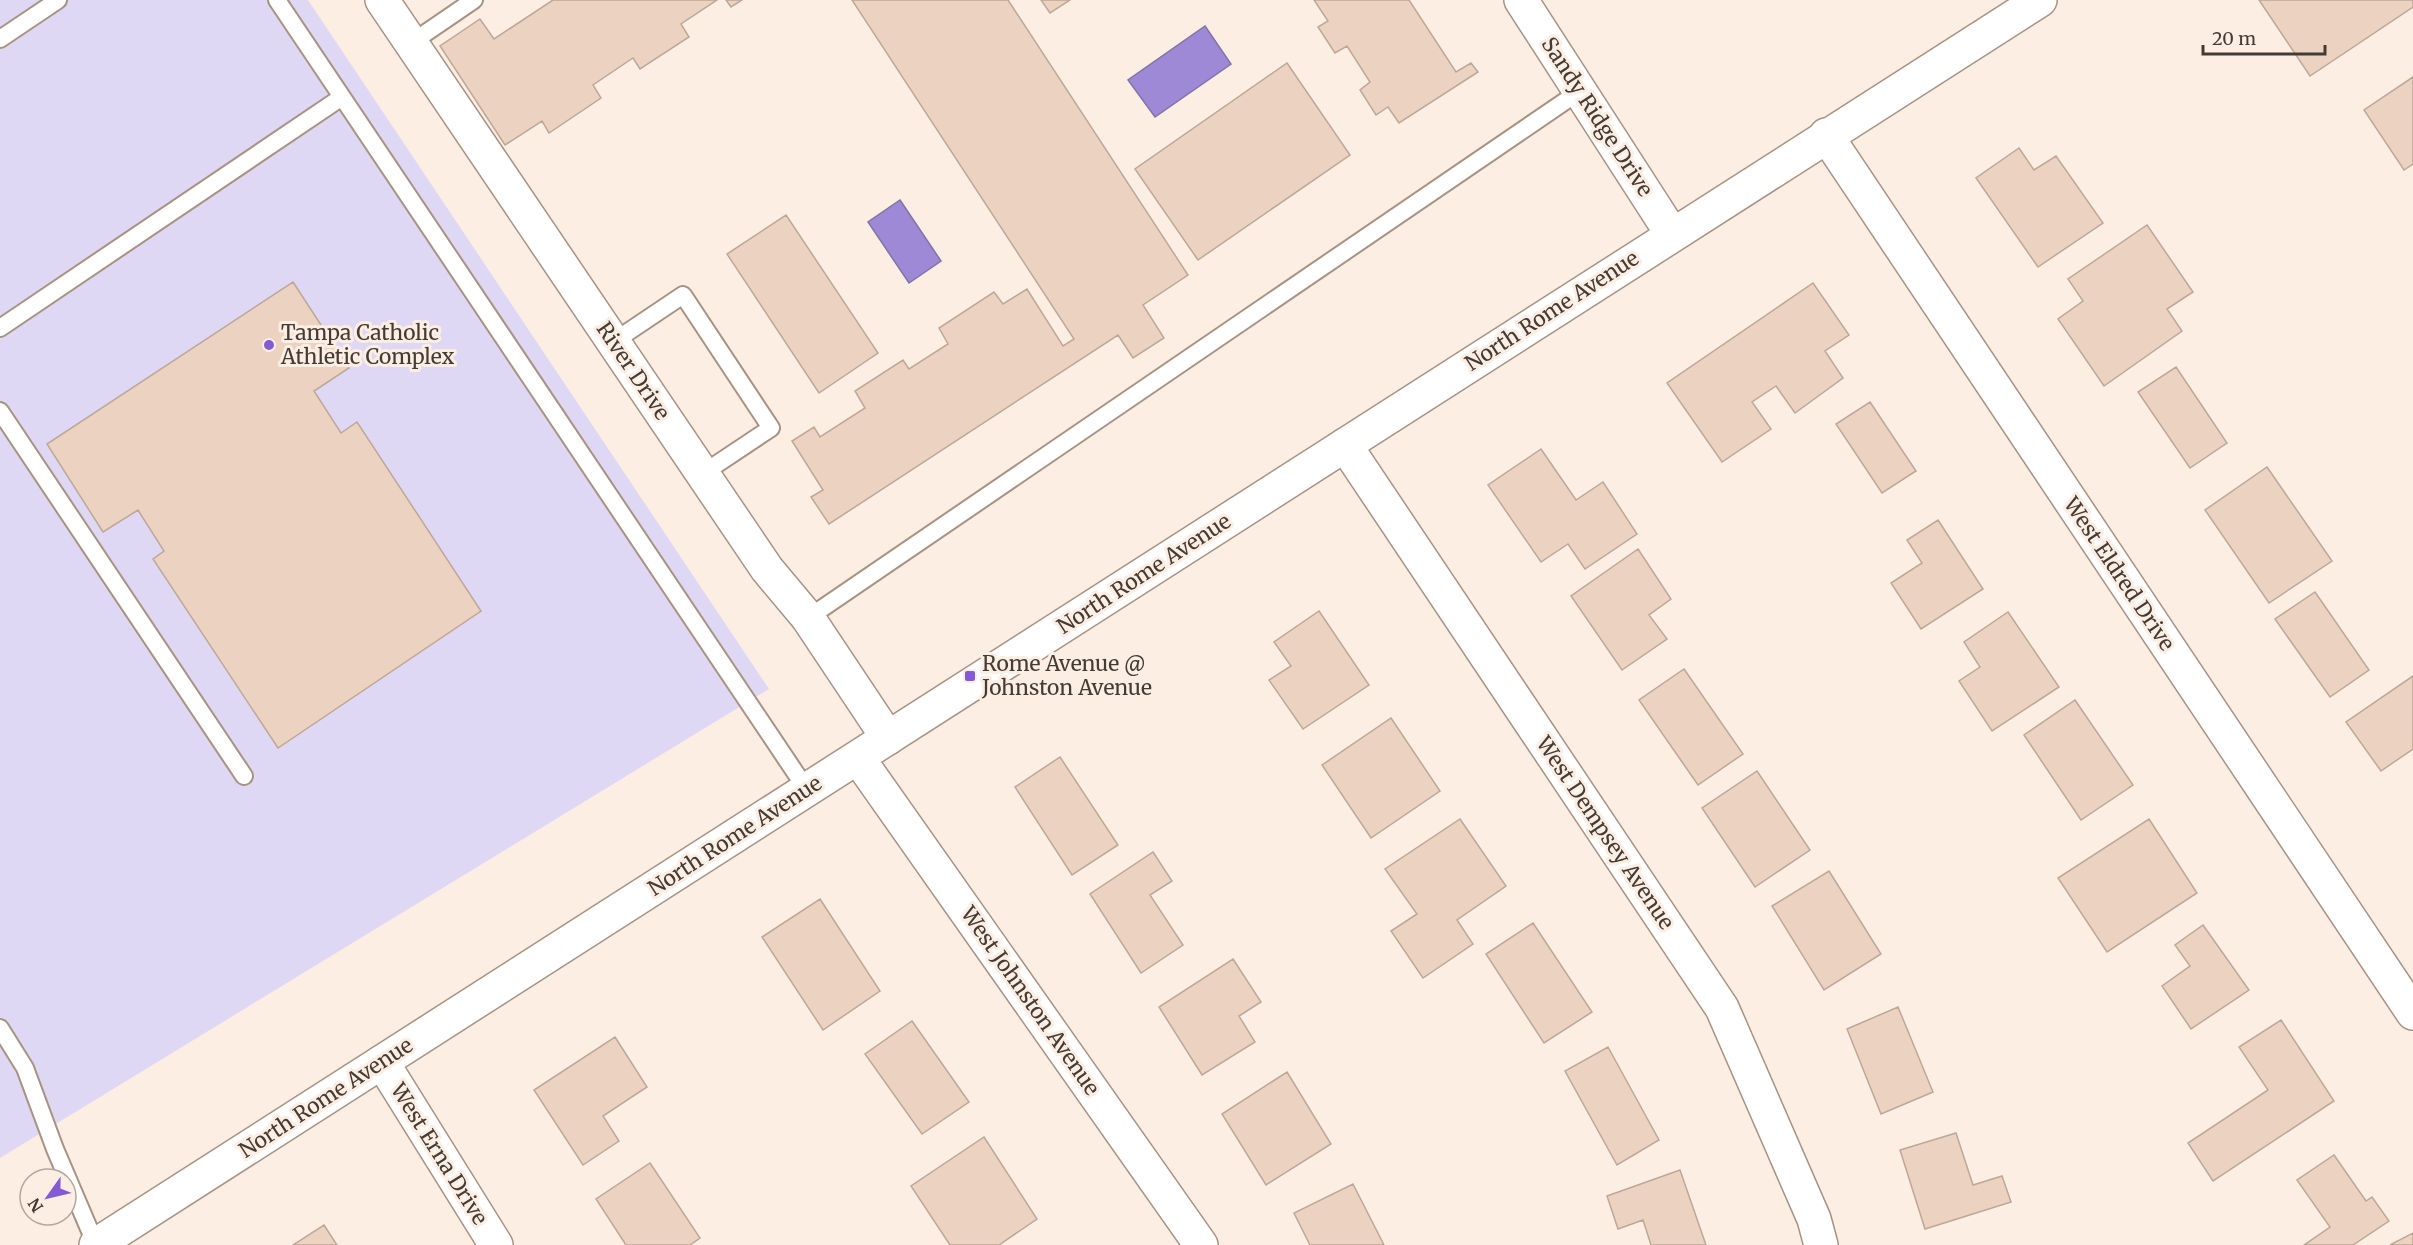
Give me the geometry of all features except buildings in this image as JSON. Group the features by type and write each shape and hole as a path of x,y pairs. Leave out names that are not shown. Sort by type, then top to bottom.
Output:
{"street":[{"name":"River Drive","path":"382,0 767,569 808,618 888,738"},
{"name":"Sandy Ridge Drive","path":"1521,0 1672,234"},
{"name":"North Rome Avenue","path":"96,1245 2040,0"},
{"name":"West Eldred Drive","path":"1826,135 2413,1013"},
{"name":"West Dempsey Avenue","path":"1345,445 1722,1008 1814,1219 1821,1245"},
{"name":"West Johnston Avenue","path":"858,758 1201,1245"},
{"name":"West Erna Drive","path":"382,1062 496,1245"}],"lane":[{"path":"0,39 58,0"},
{"path":"277,0 807,790"},
{"path":"411,43 474,0"},
{"path":"808,618 1580,91"},
{"path":"0,328 342,96"},
{"path":"613,342 683,295 771,428 702,474"},
{"path":"0,411 244,776"},
{"path":"0,1028 25,1068 55,1149 96,1245"}],"shaded area":[{"name":"Tampa Catholic Athletic Complex","path":"0,0 308,0 769,689 0,1158"},
{"path":"1205,26 1231,64 1155,117 1128,80"},
{"path":"900,200 941,261 909,283 868,222"}],"place":[{"name":"Tampa Catholic Athletic Complex","path":"269,345"},
{"name":"Rome Avenue @ Johnston Avenue","path":"970,676"}]}
